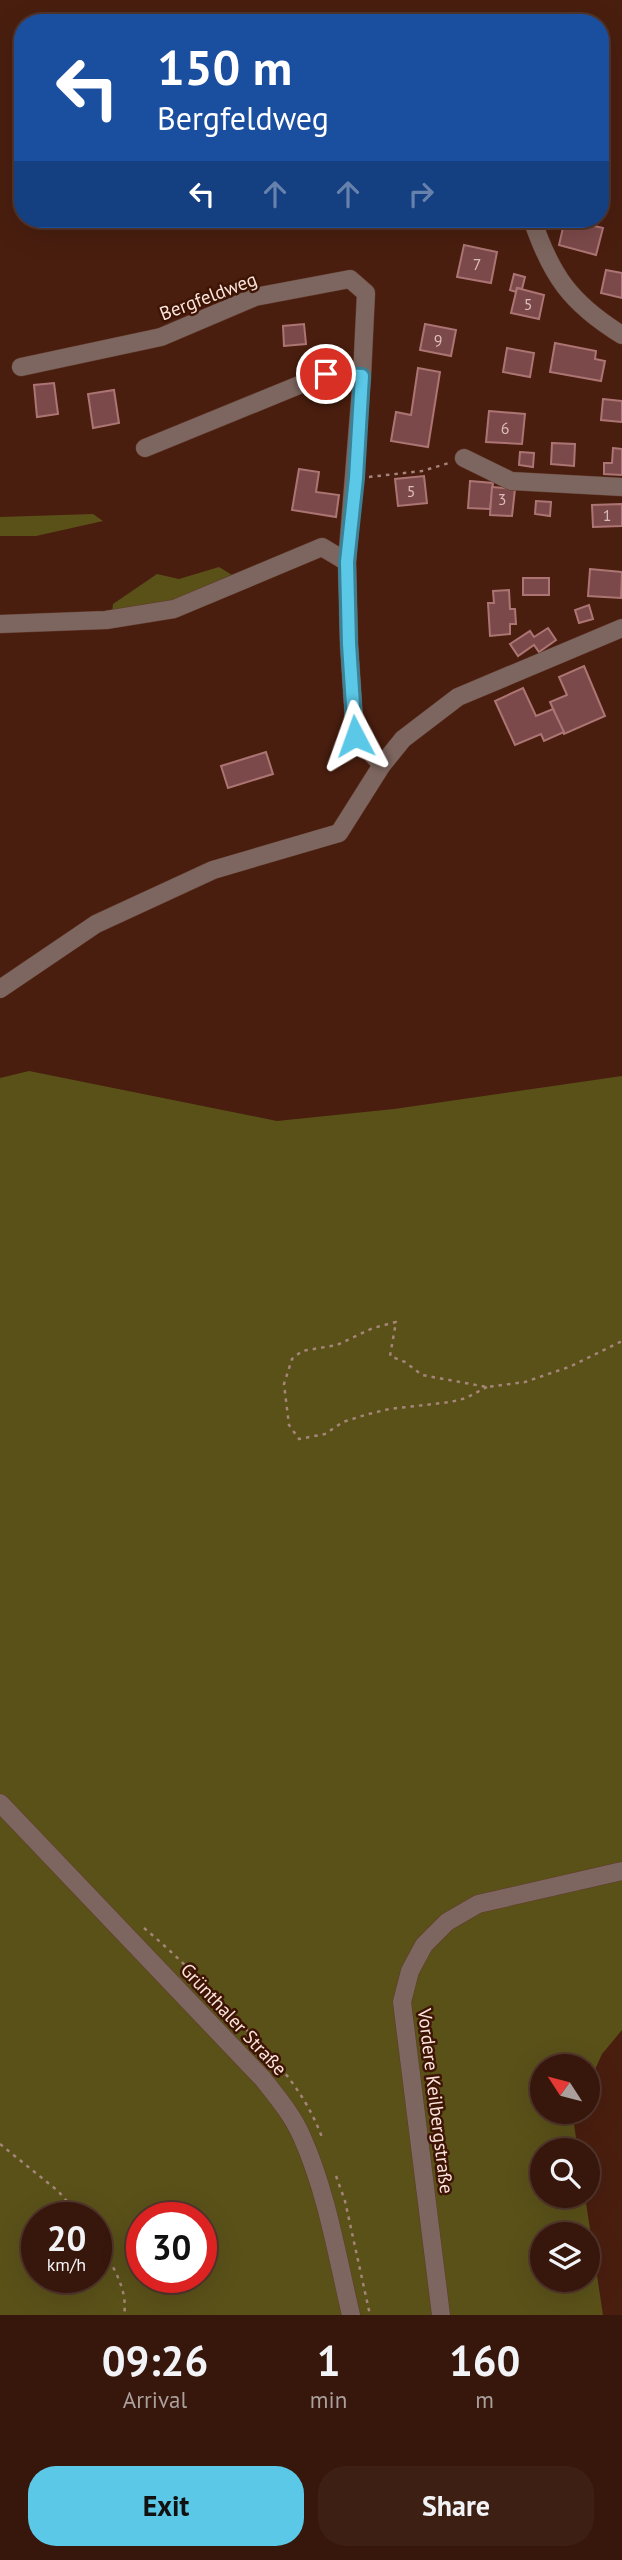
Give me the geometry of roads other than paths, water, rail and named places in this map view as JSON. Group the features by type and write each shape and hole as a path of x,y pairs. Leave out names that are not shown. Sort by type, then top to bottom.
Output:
{"street":[{"path":"535,228 544,255 573,298 622,335"},
{"name":"Bergfeldweg","path":"21,367 161,337 255,297 350,279 366,293 356,478 347,562 349,644 355,736 382,765"},
{"path":"145,449 326,374 362,376"},
{"path":"464,458 511,481 622,487"},
{"path":"0,624 106,620 174,609 322,547 347,562"},
{"path":"0,989 96,924 213,870 339,833 382,765 403,739 458,697 622,628"},
{"name":"Grünthaler Straße","path":"0,1803 263,2079 289,2112 303,2138 321,2192 351,2315"},
{"name":"Vordere Keilbergstraße","path":"441,2315 402,2003 410,1971 424,1945 447,1922 478,1904 622,1871"}]}
